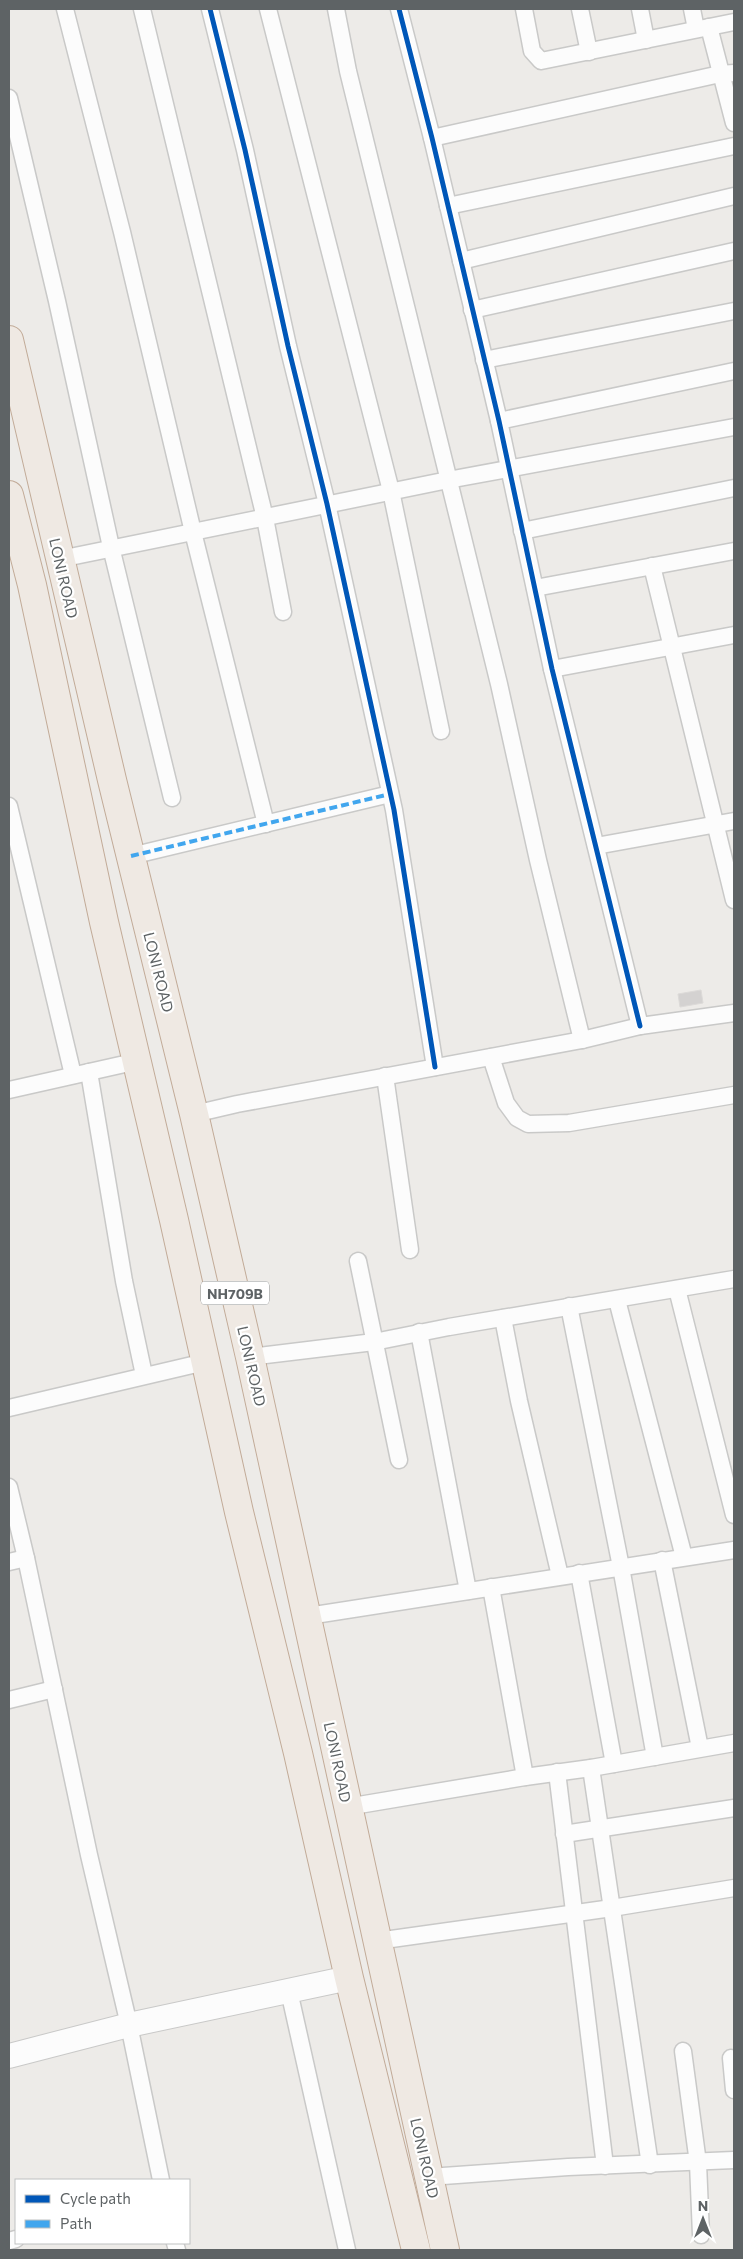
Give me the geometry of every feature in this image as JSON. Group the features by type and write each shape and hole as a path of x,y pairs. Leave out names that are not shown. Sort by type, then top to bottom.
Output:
{"highway":[{"name":"LONI ROAD","path":"9,340 130,856 194,1114 250,1358 308,1616 445,2250"},
{"name":"LONI ROAD","path":"9,495 32,584 104,922 138,1061 205,1362 349,1978 416,2250"},
{"path":"390,2144 420,2137"}],"street":[{"path":"65,9 122,232 193,532 266,824"},
{"path":"142,9 265,518 283,612"},
{"path":"210,9 245,150 288,346 327,504 390,794 435,1067"},
{"path":"268,9 391,491 441,731"},
{"path":"336,9 353,90 499,684 538,860 582,1040"},
{"path":"399,9 432,138 499,421 552,669 640,1026"},
{"path":"524,9 532,51 541,61 734,22"},
{"path":"580,9 589,52"},
{"path":"640,9 646,40"},
{"path":"692,9 727,73 734,123"},
{"path":"432,138 727,73"},
{"path":"9,98 111,547 172,798"},
{"path":"448,206 734,146"},
{"path":"461,261 734,196"},
{"path":"472,310 734,251"},
{"path":"484,360 734,311"},
{"path":"499,421 734,371"},
{"path":"60,559 111,547 265,518 508,468 734,427"},
{"path":"522,531 734,488"},
{"path":"535,588 734,551"},
{"path":"652,566 717,824 734,900"},
{"path":"552,669 734,635"},
{"path":"130,856 390,794"},
{"path":"9,806 73,1075"},
{"path":"596,846 734,820"},
{"path":"194,1114 385,1076 582,1040 640,1026 734,1013"},
{"path":"491,1057 506,1103 516,1118 528,1124 569,1123 734,1095"},
{"path":"9,1090 138,1061"},
{"path":"90,1072 124,1281 144,1375"},
{"path":"385,1076 410,1250"},
{"path":"358,1261 399,1460"},
{"path":"250,1358 374,1342 419,1332 734,1279"},
{"path":"677,1289 734,1515"},
{"path":"616,1300 684,1557"},
{"path":"569,1306 621,1567 655,1757"},
{"path":"502,1318 519,1401 560,1576"},
{"path":"419,1332 468,1591"},
{"path":"9,1408 205,1362"},
{"path":"9,1487 26,1558 89,1855 129,2025 161,2179"},
{"path":"308,1616 734,1550"},
{"path":"9,1562 26,1558"},
{"path":"662,1560 700,1748"},
{"path":"579,1573 614,1764"},
{"path":"491,1587 525,1777"},
{"path":"9,1700 54,1689"},
{"path":"348,1807 734,1743"},
{"path":"592,1768 650,2165"},
{"path":"557,1772 606,2166"},
{"path":"564,1834 734,1808"},
{"path":"377,1941 574,1914 734,1888"},
{"path":"9,2056 129,2025 349,1978"},
{"path":"289,1991 348,2250"},
{"path":"683,2051 698,2163 701,2235"},
{"path":"730,2058 734,2090"},
{"path":"429,2177 734,2160"}],"building":[{"path":"701,990 703,1003 680,1007 678,994"}],"marked path":[{"path":"131,856 390,794"}],"cycle path":[{"path":"210,9 245,150 288,346 327,504 394,810 435,1067"},
{"path":"399,9 432,138 499,421 552,669 640,1026"}]}
